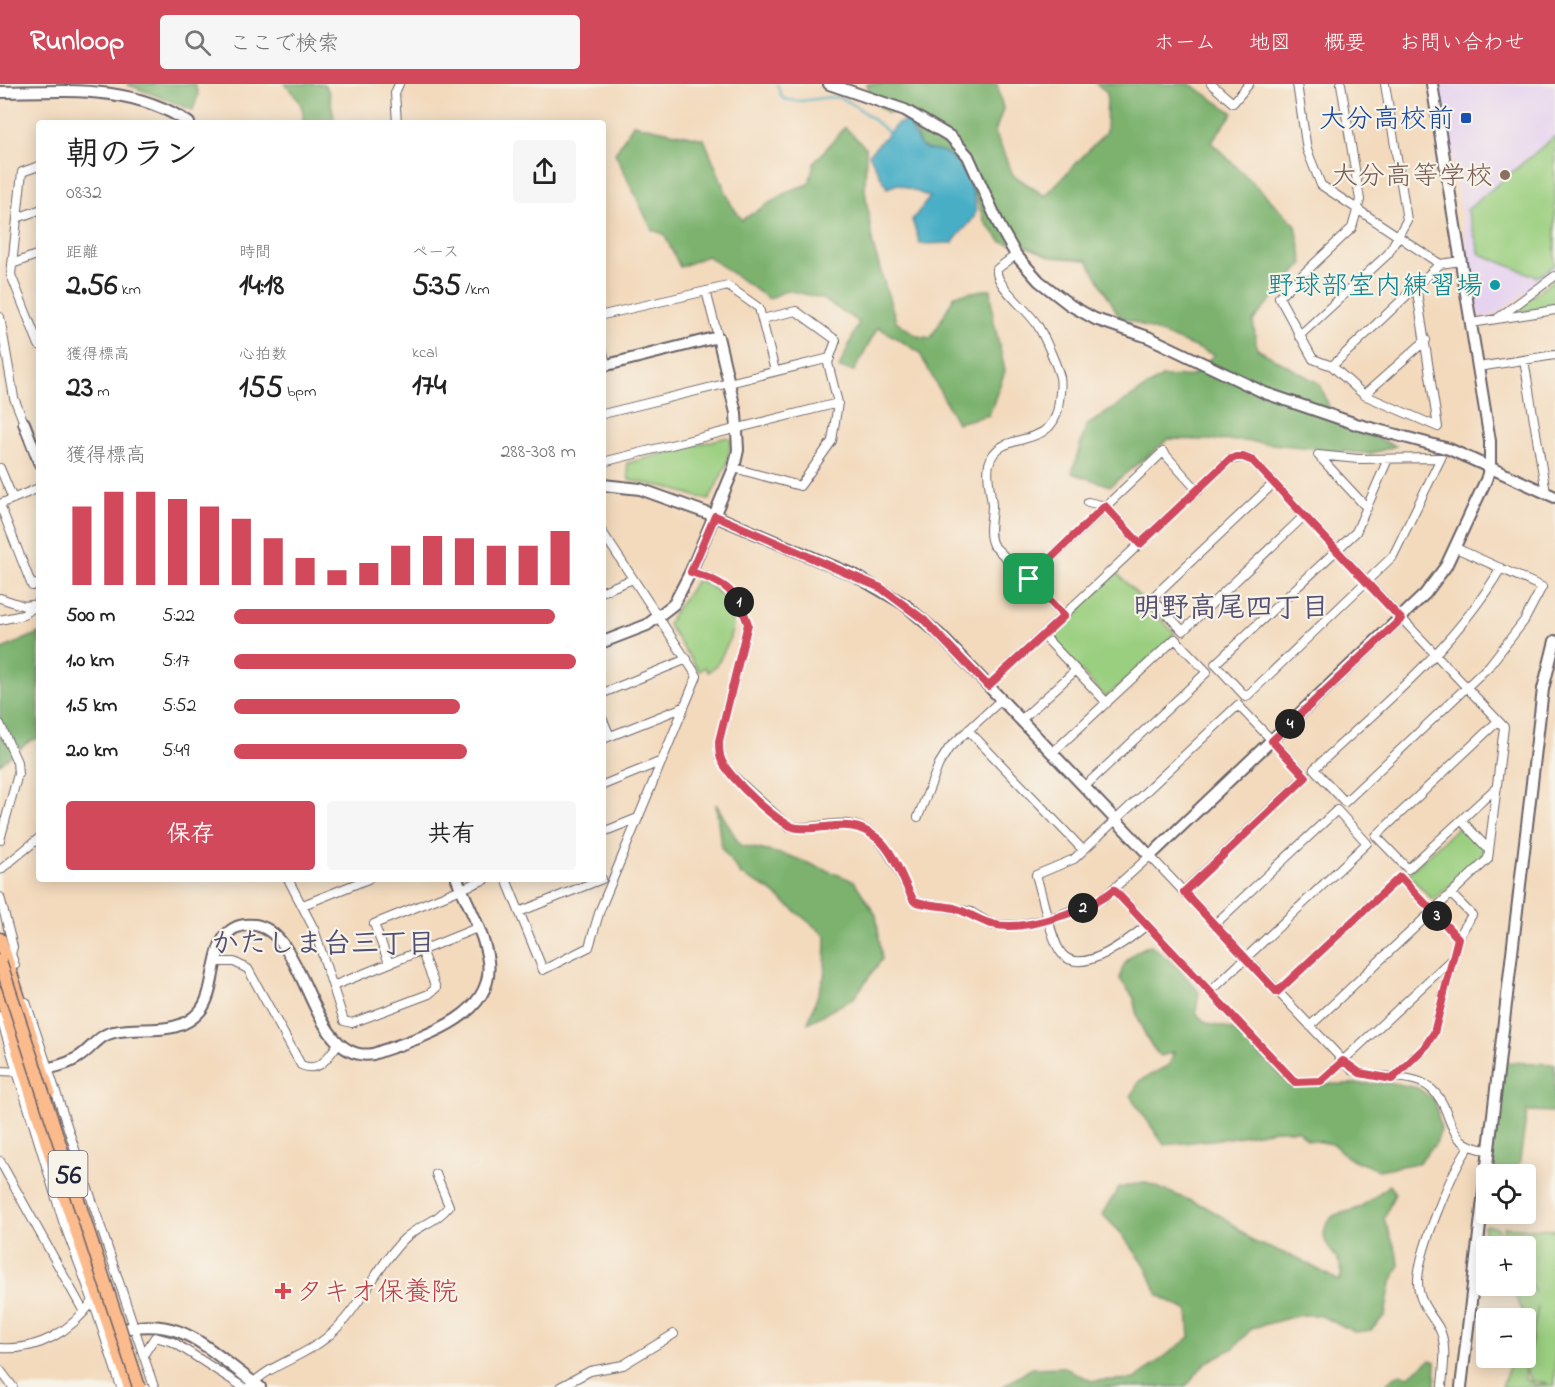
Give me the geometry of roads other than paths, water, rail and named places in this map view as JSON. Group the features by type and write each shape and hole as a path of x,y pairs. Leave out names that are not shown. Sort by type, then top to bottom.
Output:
{"main road":[{"path":"0,939 2,957 45,1069 130,1328 145,1387"},
{"name":"56","path":"2,957 130,1385"},
{"name":"56","path":"0,978 130,1385"},
{"path":"0,993 21,1072 55,1169 93,1295 112,1332 130,1385"}],"street":[{"path":"397,120 395,93 399,84"},
{"path":"829,84 896,106 921,118 951,137 968,156 1000,227 1016,255 1052,292 1095,319 1148,337 1273,396 1356,424 1449,449 1551,495"},
{"path":"1210,84 1233,103 1249,84"},
{"path":"1297,84 1307,150 1321,185 1440,264"},
{"path":"1341,84 1360,200 1359,210 1352,228 1279,297 1313,359 1332,366 1364,394 1438,427 1416,286"},
{"path":"1299,336 1388,255 1407,220 1385,84"},
{"path":"691,572 712,578 731,590 742,606 748,624 719,741 720,758 728,771 774,816 788,826 799,829 855,825 878,839 895,863 914,901 971,912 993,925 1020,925 1049,919 1092,904 1114,890 1401,619 1433,586 1456,548 1490,467 1490,441 1432,84"},
{"path":"0,92 16,88 115,93 155,104 184,120"},
{"path":"36,167 22,172 11,275 36,338"},
{"path":"17,218 36,211"},
{"path":"12,264 36,255"},
{"path":"1016,255 997,269 997,276 1000,283 1023,306 1040,328 1060,381 1057,413 1051,427 1040,435 998,449 993,454 988,468 991,543 1064,616"},
{"path":"1332,366 1440,264 1461,261"},
{"path":"1496,319 1555,276"},
{"path":"606,314 728,286 759,308 775,371"},
{"path":"606,641 659,618 678,599 734,468 738,428 706,291"},
{"path":"1471,323 1555,310"},
{"path":"734,468 800,486 832,441 838,404 828,363 836,340 796,311 762,319"},
{"path":"0,317 14,398 36,454"},
{"path":"606,366 718,337"},
{"path":"1364,394 1426,340"},
{"path":"1478,367 1555,355"},
{"path":"606,413 830,358"},
{"path":"1524,360 1551,495"},
{"path":"606,461 838,404"},
{"path":"1029,579 1162,452 1198,491"},
{"path":"1367,508 1318,455 1388,459 1441,458 1398,549 1367,583 1246,697 1215,664 1356,532 1367,508 1388,459"},
{"path":"988,686 1229,460 1239,457 1253,461 1274,483 1504,727 1488,859 1310,1026"},
{"path":"0,468 13,499"},
{"path":"1274,483 1152,598 1183,631 1304,516"},
{"path":"606,485 640,489 715,516 881,588 924,620 1343,1061 1360,1073 1416,1081 1429,1087 1440,1100 1457,1137 1469,1147 1489,1150"},
{"path":"36,489 0,505 32,586 36,584"},
{"path":"1088,502 1105,506 1140,544"},
{"path":"507,882 543,970 589,947 615,874 697,675 606,543"},
{"path":"1456,548 1542,586 1524,621 1501,654 1345,802 1314,769 1466,623 1501,568"},
{"path":"606,590 633,579"},
{"path":"0,598 24,606 36,605"},
{"path":"0,620 23,615 36,606"},
{"path":"1043,635 1107,703"},
{"path":"1052,753 1175,639 1208,672 1084,787"},
{"path":"1461,1387 1543,689 1555,641"},
{"path":"606,692 687,659"},
{"path":"1021,720 1076,670"},
{"path":"918,817 939,764 950,748 1002,700"},
{"path":"1147,925 1113,950 1079,961 1068,959 1061,953 1036,875 1074,859 1238,705 1306,777 1184,892"},
{"path":"606,737 684,707"},
{"path":"1497,787 1408,869 1376,836 1498,721"},
{"path":"0,724 17,762 18,774 0,840"},
{"path":"968,730 1083,850"},
{"path":"606,784 662,761"},
{"path":"1210,992 1367,843 1337,810 1214,925"},
{"path":"606,831 638,818"},
{"path":"1461,820 1489,850"},
{"path":"0,870 36,840"},
{"path":"606,878 615,874"},
{"path":"1277,992 1400,877 1458,938"},
{"path":"290,882 314,928 344,1021 352,1023 429,994 436,988 421,950"},
{"path":"303,905 360,882"},
{"path":"519,912 595,882"},
{"path":"0,1071 21,1072 45,1069 79,1057 107,1034 167,1029 191,1019 200,1011 209,997 219,945 232,931 249,925 270,931 280,940 338,1044 356,1054 373,1054 457,1020 466,1014 482,993 488,975 487,956 459,884 374,924 389,963"},
{"path":"1114,890 1295,1082 1321,1081 1453,958"},
{"path":"1392,1079 1424,1048 1434,1033 1458,938 1472,915 1450,894"},
{"path":"0,897 13,947 11,954 45,1069"},
{"path":"333,986 477,928"},
{"path":"215,962 234,962 248,969 300,1065 314,1068 321,1065 338,1044"},
{"path":"0,1016 21,1072"},
{"path":"1442,1387 1443,1339 1439,1328 1423,1306 1418,1282 1420,1265 1451,1176 1469,1147"},
{"path":"0,1161 84,1312"},
{"path":"251,1386 260,1375 326,1338 352,1312 404,1239 424,1225 436,1221 445,1212 449,1206 436,1174"},
{"path":"93,1295 130,1385"},
{"path":"0,1348 26,1349 63,1331 84,1312 93,1295"},
{"path":"112,1332 160,1325 183,1332 251,1386"},
{"path":"130,1328 144,1353 154,1387"},
{"path":"560,1387 590,1371 623,1365 674,1334"},
{"path":"144,1353 155,1337 164,1338 251,1386"},
{"path":"0,1370 13,1387"}],"water":[{"path":"906,121 920,145 930,150 946,153 952,158 968,180 972,190 976,207 975,214 972,221 953,243 920,244 912,220 930,197 898,184 887,188 869,154 897,124"}],"waterway":[{"path":"777,84 782,98 789,100 841,98 891,134"}],"place":[{"name":"大分高校前","path":"1466,118"},
{"name":"大分高等学校","path":"1505,175"},
{"name":"野球部室内練習場","path":"1495,285"},
{"name":"タキオ保養院","path":"283,1291"}],"district":[{"name":"明野高尾四丁目","path":"1231,606"},
{"name":"かたしま台三丁目","path":"323,942"}]}
